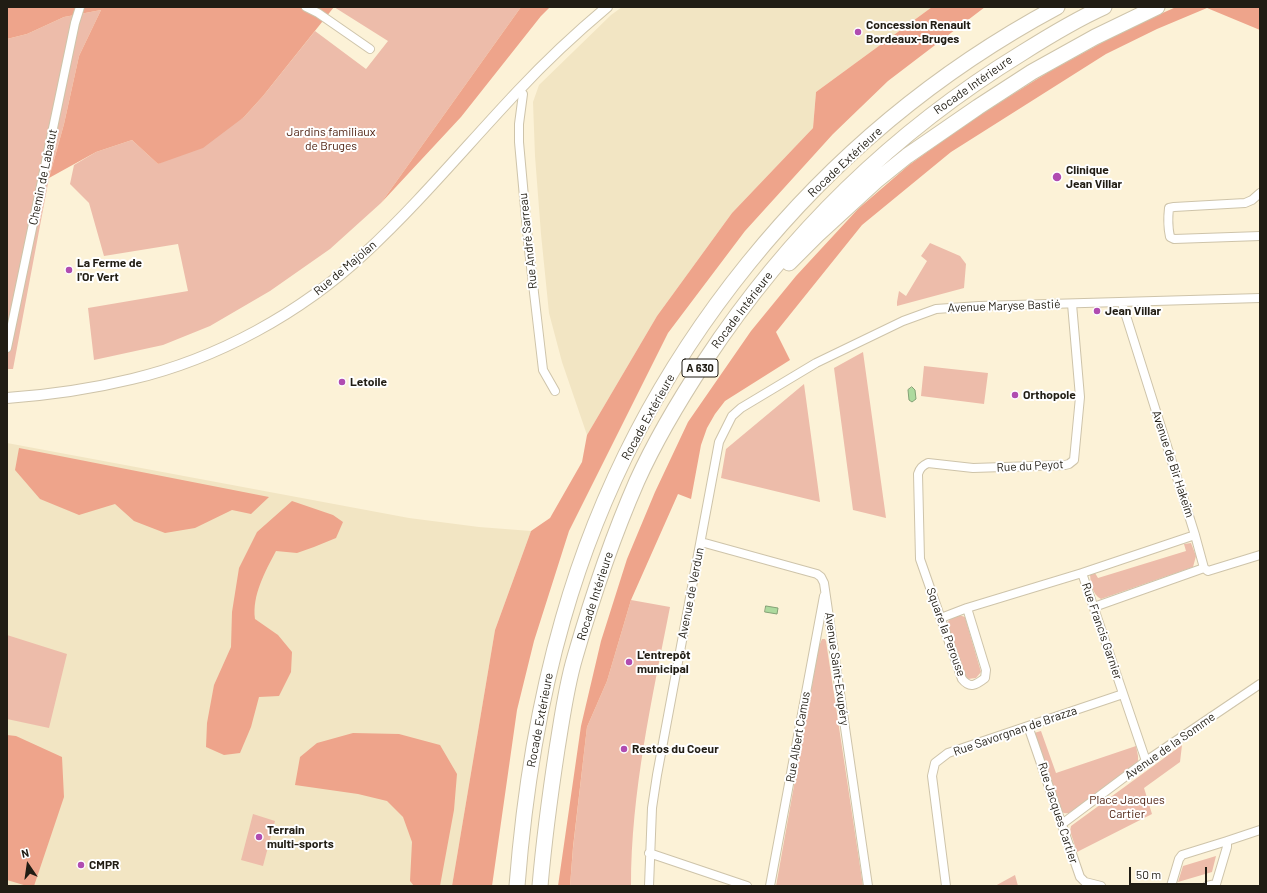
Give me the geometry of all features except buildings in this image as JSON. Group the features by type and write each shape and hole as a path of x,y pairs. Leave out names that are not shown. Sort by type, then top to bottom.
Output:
{"highway":[{"path":"976,55 1042,7"},
{"name":"Rocade Extérieure","path":"517,886 527,786 537,727 563,619 595,526 629,446 651,406 723,296 755,254 781,224 824,180 854,151 900,112 976,55 1057,7"},
{"name":"Rocade Intérieure","path":"540,886 550,795 568,686 574,660 604,564 638,479 664,428 688,386 761,283 805,231 832,202 892,146 940,108 1001,65 1083,17 1104,7"},
{"path":"738,315 817,235 907,156 1032,72 1095,37 1157,7"}],"street":[{"name":"Chemin de Labatut","path":"7,348 80,7"},
{"path":"306,7 370,49"},
{"name":"Rue de Majolan","path":"7,398 78,390 132,379 167,369 212,353 246,336 318,292 344,272 365,253 453,162 519,90 577,32 607,7"},
{"name":"Rue André Sarreau","path":"519,90 523,94 519,124 520,164 534,295 543,370 555,391"},
{"path":"1260,193 1252,200 1245,203 1174,207 1169,208 1168,212 1170,237 1174,239 1260,236"},
{"name":"Avenue Maryse Bastié","path":"719,442 732,416 741,408 834,353 924,313 948,307 1260,298"},
{"name":"Avenue de Bir Hakeïm","path":"1122,303 1204,568"},
{"name":"Rue du Peyot","path":"920,559 918,474 922,465 928,464 973,468 1070,464 1074,460 1080,397 1072,304"},
{"name":"Avenue de Verdun","path":"649,886 649,853 652,808 657,775 719,442"},
{"path":"1082,573 1195,535"},
{"name":"Avenue Saint-Exupéry","path":"701,542 817,574 821,577 824,583 868,886"},
{"path":"1094,607 1204,568 1208,571 1260,555"},
{"name":"Square la Perouse","path":"920,559 962,679 970,685 977,684 985,678 986,670 967,608"},
{"name":"Rue Francis Garnier","path":"941,618 967,608 1082,573 1146,761"},
{"name":"Rue Albert Camus","path":"770,886 825,589"},
{"name":"Avenue de la Somme","path":"1062,824 1146,761 1260,684"},
{"name":"Rue Savorgnan de Brazza","path":"946,886 932,776 935,763 948,754 1123,694"},
{"name":"Rue Jacques Cartier","path":"1028,726 1080,877 1085,882 1101,886"},
{"path":"1171,886 1179,859 1182,855 1260,830"},
{"path":"1207,886 1216,885 1227,847 1227,841"},
{"path":"649,853 747,886"}],"shaded area":[{"path":"7,7 334,7 263,96 244,117 203,148 158,164 132,140 96,152 49,178 64,124 79,56 101,10 64,17 27,34 7,39"},
{"path":"521,7 550,7 541,16 461,117 381,203"},
{"path":"622,7 932,7 816,92 813,128 732,213 657,316 587,435 562,362 549,313 535,156 533,102 539,85 611,15"},
{"path":"932,7 985,7 888,81 833,134 745,231 668,333 569,531 534,641 517,710 492,886 452,886 495,630 531,531 550,518 582,462 587,435 657,316 732,213 813,128 816,92"},
{"path":"1176,7 1260,7 1260,30 1207,8 1157,29 1106,54 951,152 862,225 776,332 790,360 725,401 715,414 707,428 701,445 691,499 678,494 631,600 607,681 587,727 570,886 558,886 581,726 601,641 627,559 655,492 688,422 751,331 796,276 858,209 909,165 973,119 1050,71 1127,29"},
{"path":"912,387 915,390 916,399 912,402 909,400 908,390"},
{"path":"7,443 409,518 479,527 531,531 495,630 452,886 7,886"},
{"path":"19,448 269,497 251,514 232,510 195,528 165,533 134,521 115,504 79,515 40,499 15,470"},
{"path":"292,501 333,515 343,522 336,538 297,553 276,551 257,592 255,601 255,619 278,635 292,652 291,672 279,696 259,697 251,727 240,753 224,755 206,747 207,723 214,685 231,647 232,612 239,568 257,532"},
{"path":"766,606 778,608 777,614 765,612"},
{"path":"353,733 399,734 440,745 457,774 454,810 440,886 414,886 410,881 412,842 403,817 387,801 358,794 295,785 300,757 317,743"},
{"path":"7,735 16,736 62,757 64,797 34,886 27,886 7,880"}],"green space":[{"name":"Jardins familiaux de Bruges","path":"334,7 521,7 381,203 330,249 270,291 210,326 163,345 94,360 88,308 188,291 178,244 104,256 89,203 70,184 74,165 96,152 132,140 158,164 244,117 263,96 315,31 366,69 388,41"},
{"path":"101,10 79,56 64,124 49,178 13,369 7,369 7,39 27,34 64,17"},
{"path":"930,243 960,256 966,264 964,288 897,306 899,291 906,296 927,261 921,256"},
{"path":"863,352 886,518 853,510 834,368"},
{"path":"924,366 988,373 984,404 921,396"},
{"path":"804,384 820,502 721,478 726,449"},
{"path":"1191,543 1196,556 1193,567 1101,599 1094,592 1090,575 1095,573 1098,578 1186,551 1184,544"},
{"path":"631,600 670,607 650,711 639,781 632,851 631,886 570,886 587,727 607,681"},
{"path":"959,615 965,617 981,672 976,678 968,679 962,676 947,623 952,617"},
{"path":"7,635 67,654 49,728 7,719"},
{"path":"822,639 825,639 826,641 863,886 776,886 819,646"},
{"path":"1041,731 1056,773 1136,746 1138,761 1136,765 1069,813 1064,813 1060,809 1034,733"},
{"name":"Place Jacques Cartier","path":"1182,745 1180,762 1144,788 1152,814 1077,852 1070,831 1071,826"},
{"name":"Terrain multi-sports","path":"253,814 275,821 263,866 241,860"},
{"path":"1216,856 1212,872 1178,882 1183,866"},
{"path":"1015,875 1018,886 995,886"}],"place":[{"name":"Concession Renault Bordeaux-Bruges","path":"858,32"},
{"name":"Clinique Jean Villar","path":"1057,177"},
{"name":"La Ferme de l'Or Vert","path":"69,270"},
{"name":"Jean Villar","path":"1097,311"},
{"name":"Letoile","path":"342,382"},
{"name":"Orthopole","path":"1015,395"},
{"name":"L'entrepôt municipal","path":"629,662"},
{"name":"Restos du Coeur","path":"624,749"},
{"name":"Terrain multi-sports","path":"259,837"},
{"name":"CMPR","path":"81,865"}]}
